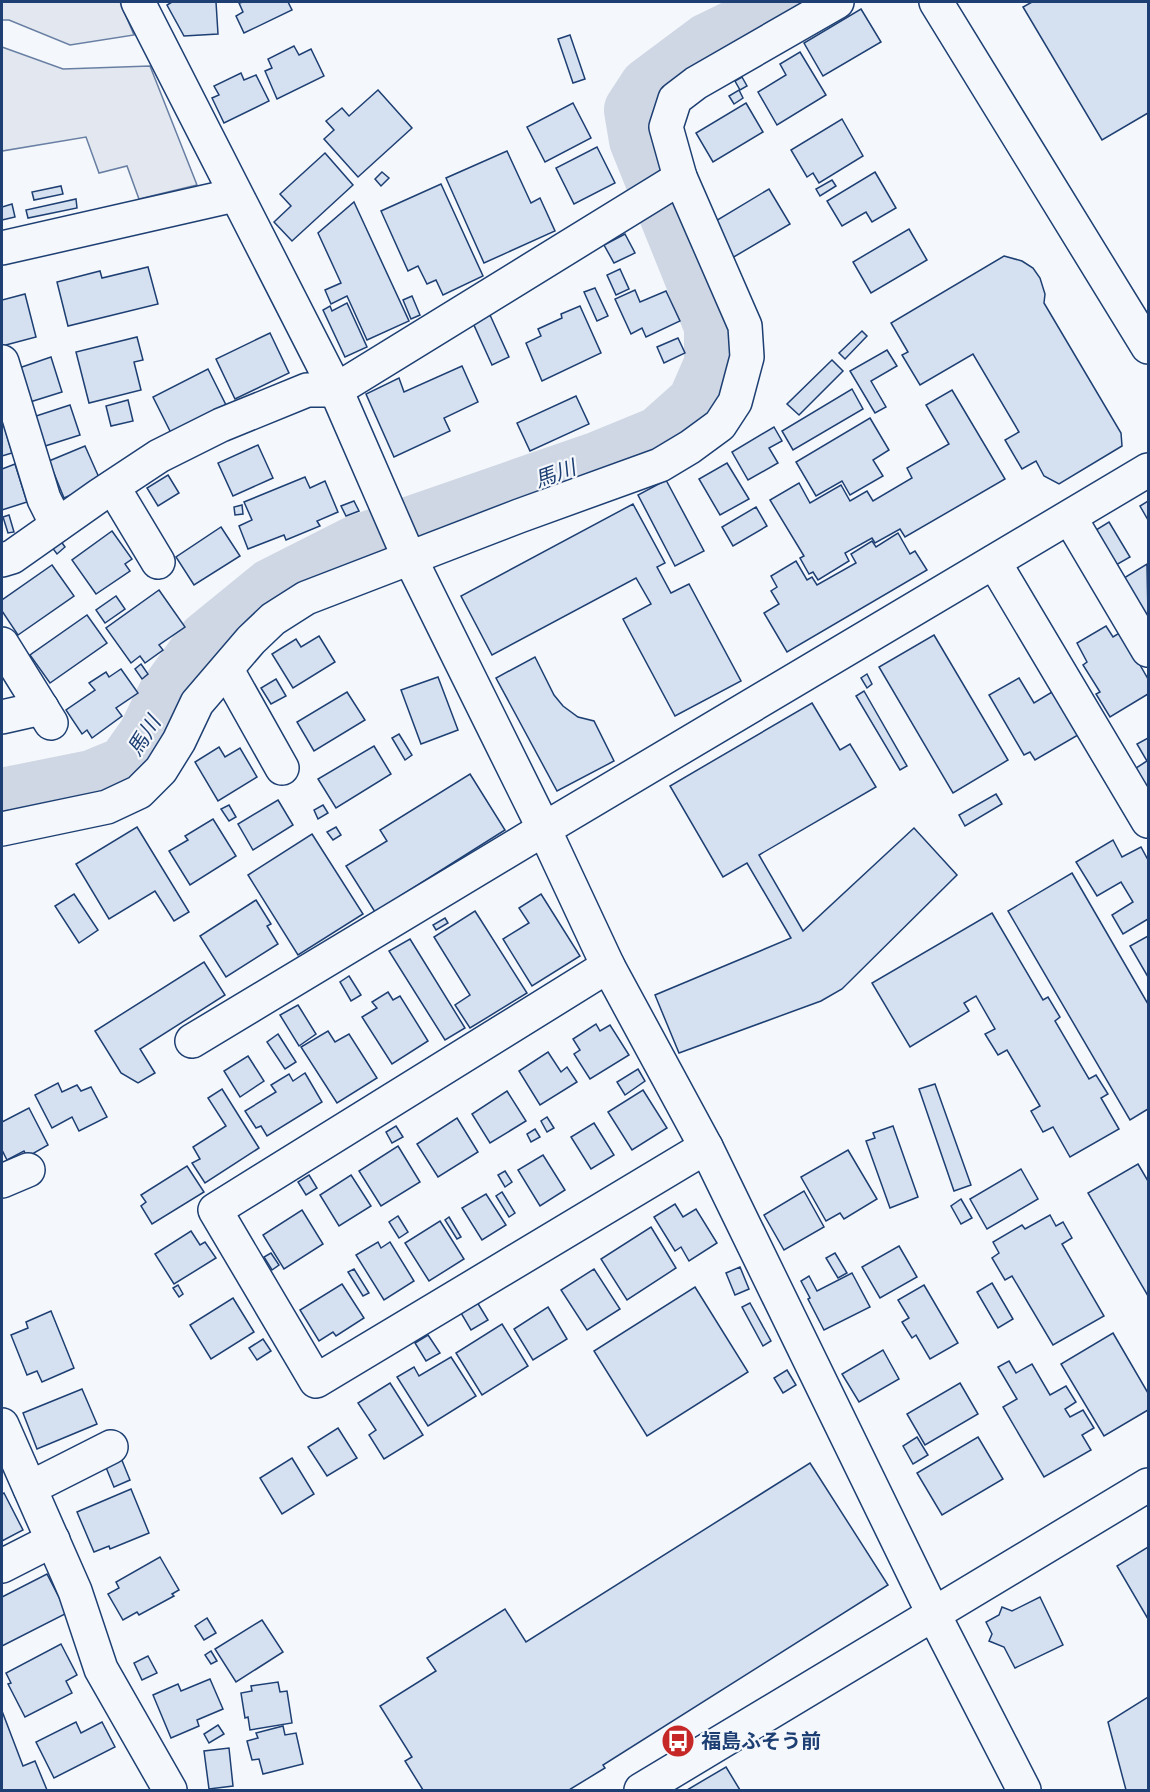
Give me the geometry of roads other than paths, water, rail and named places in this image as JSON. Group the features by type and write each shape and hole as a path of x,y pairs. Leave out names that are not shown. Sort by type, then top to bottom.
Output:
{"street":[{"path":"138,2 336,390 406,551 544,829 608,966 706,1147 934,1615 1024,1791"},
{"path":"2,829 107,807 139,792 161,770 197,703 251,640 273,619 306,598 406,551 660,465 720,425 735,402 747,357 745,326 666,186 666,127 675,99 696,83 837,2"},
{"path":"936,2 1149,347"},
{"path":"2,560 12,556 159,456 221,425 307,390 336,390 666,186"},
{"path":"2,248 235,195"},
{"path":"2,362 44,499 57,525"},
{"path":"192,1041 544,829 1149,471"},
{"path":"113,488 158,562"},
{"path":"1070,518 1149,650"},
{"path":"994,562 1149,821"},
{"path":"2,644 46,715 2,717"},
{"path":"227,670 282,768"},
{"path":"608,966 214,1210 316,1381 706,1147"},
{"path":"2,1425 75,1591 101,1669 170,1791"},
{"path":"30,1488 111,1447"},
{"path":"641,1791 1149,1485"},
{"path":"2,1566 53,1540"}],"waterway":[{"name":"馬川","path":"2,798 92,780 126,766 148,735 167,696 207,641 272,588 357,545 599,461 660,436 697,403 714,364 714,326 639,140 634,110 649,87 708,43 792,2"}],"place":[{"name":"福島ふそう前","path":"678,1741"}]}
